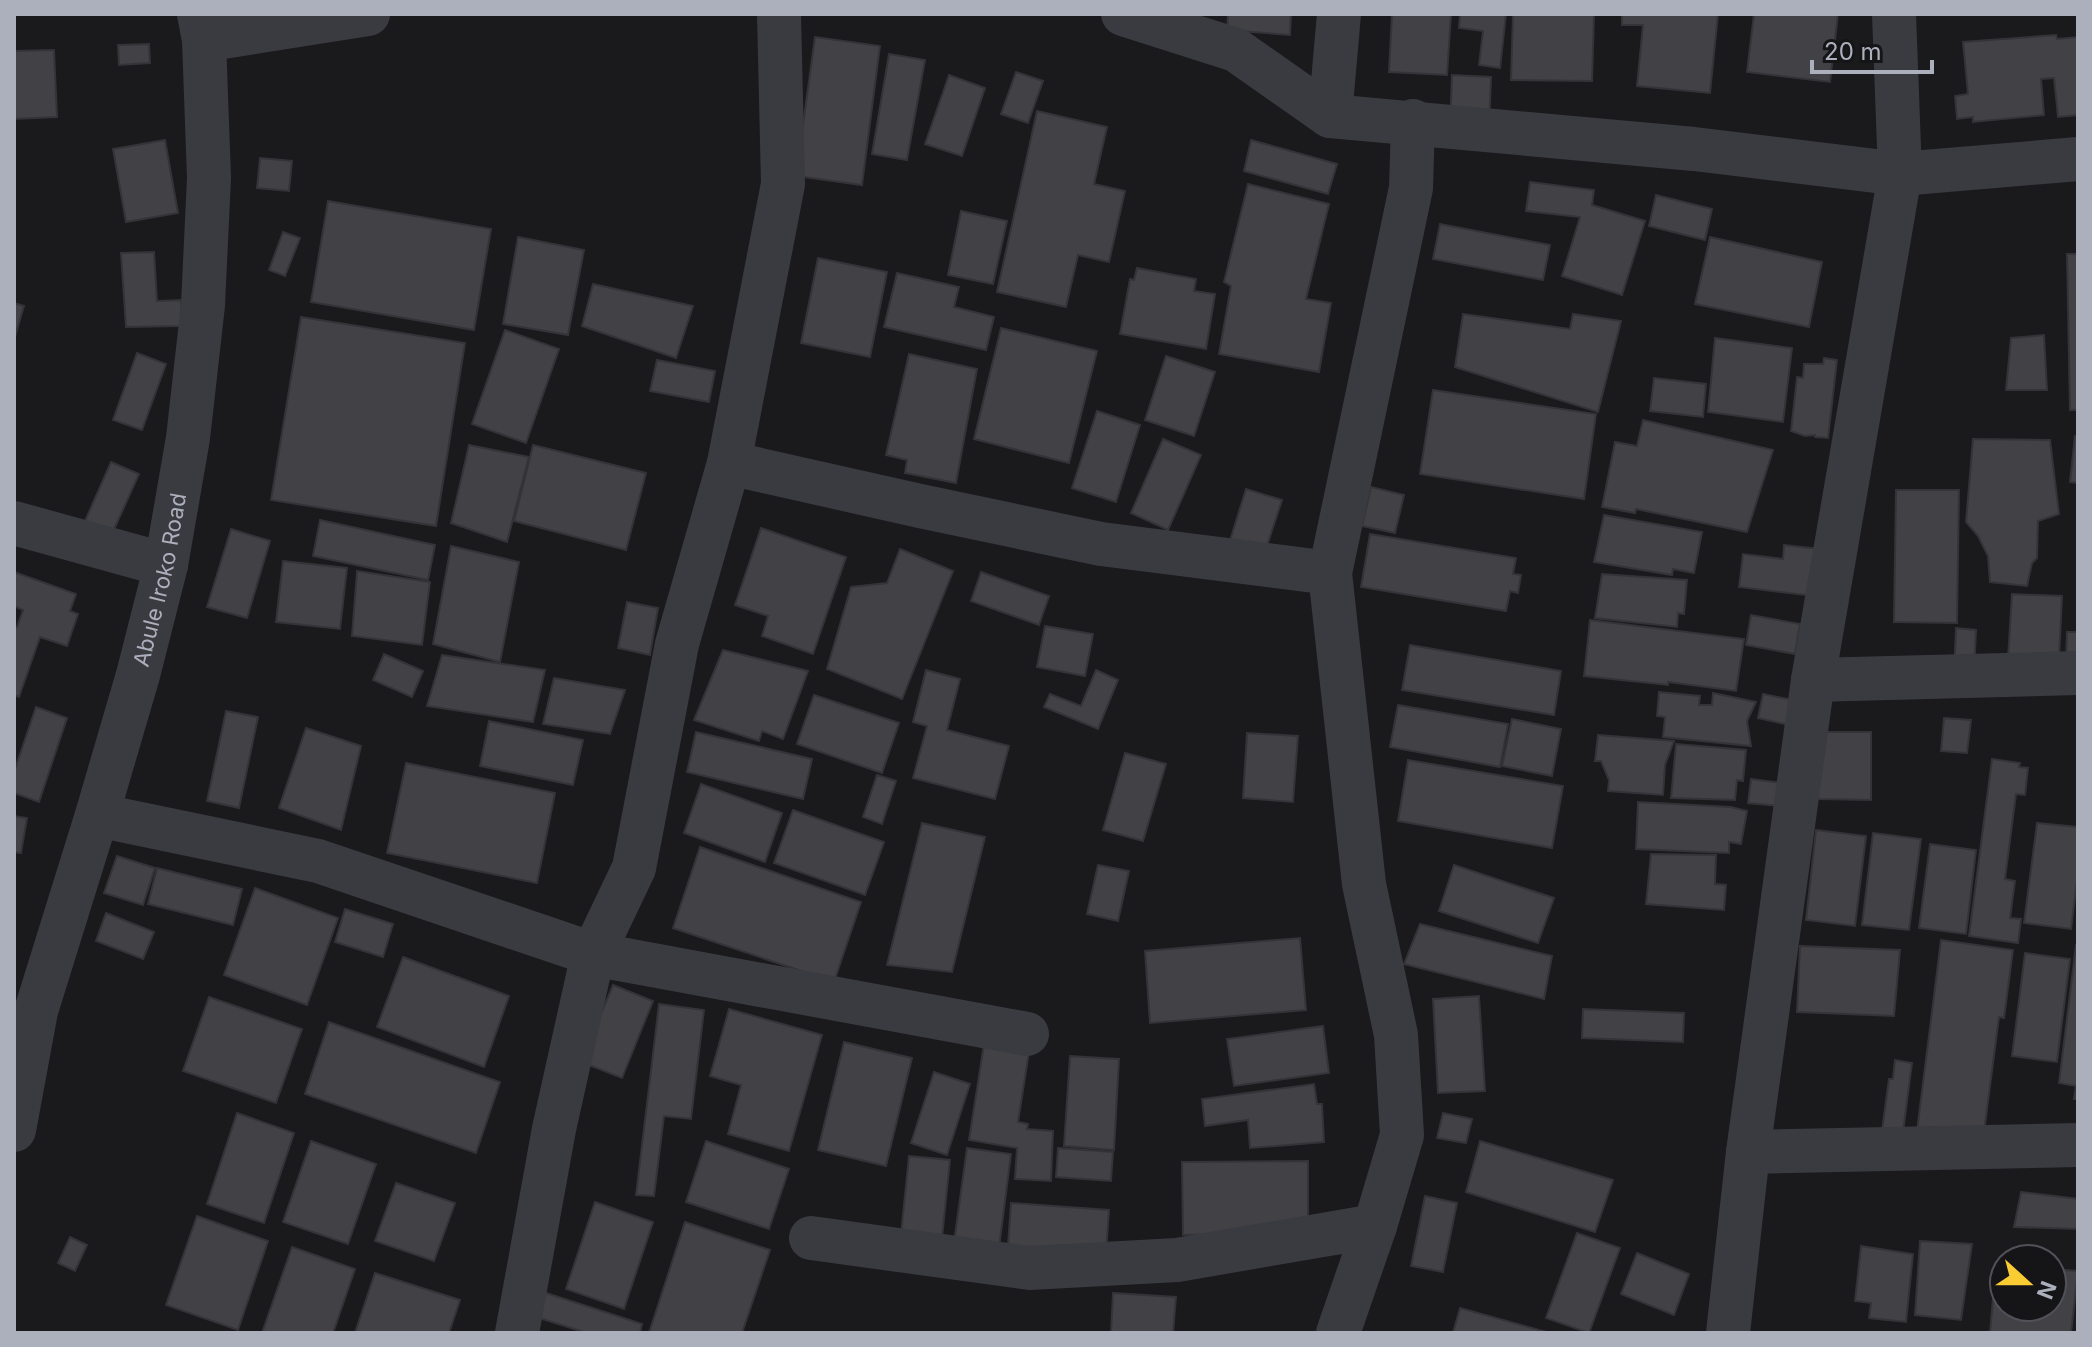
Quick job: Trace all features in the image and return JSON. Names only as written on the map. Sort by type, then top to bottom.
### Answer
[{"type":"street","points":[[201,27],[368,14]]},
{"type":"street","points":[[517,1333],[554,1129],[593,954],[634,868],[677,644],[729,463],[783,184],[779,14]]},
{"type":"street","points":[[1123,14],[1236,50],[1330,116],[1413,121],[1694,149],[1900,174],[2078,159]]},
{"type":"street","points":[[1330,116],[1339,14]]},
{"type":"street","points":[[1728,1333],[1748,1152],[1813,680],[1900,174],[1894,14]]},
{"type":"street","name":"Abule Iroko Road","points":[[14,1130],[36,1011],[138,675],[166,565],[188,438],[203,305],[209,178],[201,27]]},
{"type":"street","points":[[1338,1333],[1402,1135],[1396,1035],[1364,884],[1330,573],[1411,188],[1413,121]]},
{"type":"street","points":[[729,463],[1101,544],[1330,573]]},
{"type":"street","points":[[14,523],[166,565]]},
{"type":"street","points":[[1813,680],[2078,673]]},
{"type":"street","points":[[97,815],[318,861],[593,954],[1027,1034]]},
{"type":"street","points":[[1748,1152],[2078,1145]]},
{"type":"street","points":[[811,1238],[1030,1268],[1177,1260],[1375,1226]]},
{"type":"building","points":[[1228,14],[1291,14],[1290,35],[1227,30]]},
{"type":"building","points":[[1392,14],[1451,14],[1447,75],[1389,72]]},
{"type":"building","points":[[1460,14],[1506,14],[1500,68],[1479,65],[1483,31],[1459,28]]},
{"type":"building","points":[[1513,14],[1594,14],[1592,81],[1511,80]]},
{"type":"building","points":[[1622,14],[1718,14],[1710,93],[1637,86],[1643,25],[1622,25]]},
{"type":"building","points":[[1754,14],[1838,14],[1830,82],[1747,72]]},
{"type":"building","points":[[2056,35],[2057,39],[2078,37],[2078,115],[2058,117],[2054,78],[2041,79],[2044,115],[1973,122],[1973,117],[1957,119],[1955,96],[1968,94],[1963,42]]},
{"type":"building","points":[[815,37],[880,46],[862,185],[796,176]]},
{"type":"building","points":[[149,44],[150,63],[119,65],[118,45]]},
{"type":"building","points":[[54,50],[57,117],[14,119],[14,51]]},
{"type":"building","points":[[889,54],[925,60],[907,160],[872,154]]},
{"type":"building","points":[[1016,72],[1043,81],[1028,123],[1001,114]]},
{"type":"building","points":[[949,75],[985,88],[962,156],[925,144]]},
{"type":"building","points":[[1452,75],[1491,77],[1489,128],[1450,126]]},
{"type":"building","points":[[1037,111],[1107,127],[1094,184],[1125,191],[1109,262],[1078,255],[1066,307],[997,292]]},
{"type":"building","points":[[165,140],[178,213],[126,222],[113,149]]},
{"type":"building","points":[[1251,140],[1337,164],[1328,194],[1244,171]]},
{"type":"building","points":[[260,158],[292,161],[289,191],[257,188]]},
{"type":"building","points":[[1530,182],[1594,190],[1592,205],[1645,221],[1622,295],[1562,276],[1580,217],[1526,211]]},
{"type":"building","points":[[1248,184],[1329,204],[1306,299],[1331,303],[1319,372],[1219,354],[1231,286],[1224,282]]},
{"type":"building","points":[[1656,195],[1712,209],[1705,240],[1649,226]]},
{"type":"building","points":[[328,201],[491,229],[474,330],[311,302]]},
{"type":"building","points":[[961,211],[1007,221],[993,284],[948,275]]},
{"type":"building","points":[[1440,224],[1550,245],[1543,280],[1433,259]]},
{"type":"building","points":[[283,232],[300,238],[285,276],[269,270]]},
{"type":"building","points":[[518,237],[584,250],[568,335],[503,324]]},
{"type":"building","points":[[1710,237],[1822,262],[1809,327],[1695,304]]},
{"type":"building","points":[[154,252],[157,301],[181,300],[182,326],[126,327],[121,253]]},
{"type":"building","points":[[2067,254],[2078,254],[2078,410],[2070,410]]},
{"type":"building","points":[[818,258],[887,272],[870,357],[801,343]]},
{"type":"building","points":[[1137,268],[1196,279],[1194,291],[1215,294],[1206,349],[1120,334],[1130,279],[1134,280]]},
{"type":"building","points":[[897,273],[959,287],[954,307],[994,317],[986,350],[884,327]]},
{"type":"building","points":[[593,284],[693,306],[676,358],[582,326]]},
{"type":"building","points":[[14,303],[24,306],[14,340]]},
{"type":"building","points":[[1463,314],[1570,329],[1573,314],[1621,321],[1598,412],[1455,367]]},
{"type":"building","points":[[301,317],[465,343],[436,526],[271,500]]},
{"type":"building","points":[[1001,328],[1097,351],[1069,463],[974,439]]},
{"type":"building","points":[[505,330],[559,349],[526,443],[472,424]]},
{"type":"building","points":[[2044,335],[2047,390],[2006,390],[2011,338]]},
{"type":"building","points":[[1715,338],[1792,348],[1783,422],[1708,412]]},
{"type":"building","points":[[137,353],[166,364],[142,430],[113,420]]},
{"type":"building","points":[[909,354],[977,369],[956,483],[905,473],[907,460],[886,455]]},
{"type":"building","points":[[1166,356],[1215,372],[1194,436],[1145,420]]},
{"type":"building","points":[[1824,358],[1837,360],[1828,438],[1805,436],[1791,431],[1797,377],[1803,378],[1804,364],[1823,364]]},
{"type":"building","points":[[657,360],[715,371],[709,402],[650,391]]},
{"type":"building","points":[[1654,378],[1706,384],[1703,417],[1650,411]]},
{"type":"building","points":[[1433,390],[1596,414],[1584,499],[1420,474]]},
{"type":"building","points":[[1097,411],[1140,425],[1116,502],[1072,488]]},
{"type":"building","points":[[1643,420],[1773,450],[1747,532],[1636,509],[1635,513],[1602,507],[1615,442],[1637,446]]},
{"type":"building","points":[[2075,436],[2078,436],[2078,483],[2070,482]]},
{"type":"building","points":[[1163,439],[1201,455],[1168,530],[1131,513]]},
{"type":"building","points":[[1973,439],[2050,440],[2059,514],[2038,521],[2037,558],[2032,563],[2027,586],[1990,582],[1988,556],[1978,536],[1966,522]]},
{"type":"building","points":[[469,445],[529,457],[507,542],[451,523]]},
{"type":"building","points":[[533,445],[646,473],[626,550],[514,521]]},
{"type":"building","points":[[111,462],[139,474],[112,534],[85,521]]},
{"type":"building","points":[[1371,487],[1404,495],[1395,533],[1362,526]]},
{"type":"building","points":[[1246,489],[1282,500],[1263,558],[1228,547]]},
{"type":"building","points":[[1896,490],[1959,490],[1957,623],[1894,622]]},
{"type":"building","points":[[1604,515],[1702,532],[1694,573],[1673,569],[1672,575],[1594,562]]},
{"type":"building","points":[[320,520],[435,545],[428,580],[313,556]]},
{"type":"building","points":[[761,528],[846,557],[813,654],[762,636],[768,616],[735,605]]},
{"type":"building","points":[[231,529],[270,541],[247,618],[207,607]]},
{"type":"building","points":[[1370,534],[1516,558],[1513,574],[1521,575],[1518,593],[1510,591],[1506,611],[1361,587]]},
{"type":"building","points":[[1784,545],[1819,549],[1814,596],[1739,587],[1743,554],[1783,559]]},
{"type":"building","points":[[451,546],[519,562],[500,662],[433,644]]},
{"type":"building","points":[[900,549],[953,571],[902,699],[827,669],[851,587],[887,583]]},
{"type":"building","points":[[283,561],[347,568],[340,629],[276,622]]},
{"type":"building","points":[[357,571],[430,582],[422,645],[352,636]]},
{"type":"building","points":[[14,572],[76,594],[70,611],[78,614],[67,646],[40,637],[19,697],[14,695],[14,626],[17,627],[23,610],[14,606]]},
{"type":"building","points":[[981,572],[1049,596],[1039,625],[971,601]]},
{"type":"building","points":[[1602,574],[1687,580],[1684,614],[1678,613],[1677,627],[1595,618]]},
{"type":"building","points":[[2012,594],[2062,596],[2059,659],[2008,658]]},
{"type":"building","points":[[627,602],[658,608],[650,655],[618,648]]},
{"type":"building","points":[[1751,615],[1800,624],[1795,654],[1746,645]]},
{"type":"building","points":[[1590,620],[1744,639],[1736,691],[1584,676]]},
{"type":"building","points":[[1045,626],[1093,634],[1085,676],[1037,667]]},
{"type":"building","points":[[1956,628],[1976,630],[1974,674],[1954,673]]},
{"type":"building","points":[[2067,632],[2078,632],[2078,663],[2066,663]]},
{"type":"building","points":[[1410,645],[1561,671],[1554,715],[1402,690]]},
{"type":"building","points":[[723,650],[808,671],[783,739],[762,731],[759,741],[694,720]]},
{"type":"building","points":[[384,654],[423,671],[412,697],[373,680]]},
{"type":"building","points":[[442,655],[545,670],[533,722],[427,706]]},
{"type":"building","points":[[926,670],[960,679],[947,730],[1009,746],[995,799],[913,778],[927,726],[913,722]]},
{"type":"building","points":[[1096,670],[1118,680],[1098,729],[1044,707],[1050,694],[1081,706]]},
{"type":"building","points":[[554,678],[625,690],[610,734],[543,724]]},
{"type":"building","points":[[1659,692],[1700,696],[1699,705],[1712,705],[1713,693],[1756,702],[1747,721],[1751,746],[1663,737],[1665,717],[1657,716]]},
{"type":"building","points":[[1763,694],[1798,701],[1793,726],[1758,718]]},
{"type":"building","points":[[814,695],[899,723],[882,773],[797,744]]},
{"type":"building","points":[[1398,705],[1508,724],[1500,767],[1390,747]]},
{"type":"building","points":[[36,707],[67,718],[39,802],[14,793],[14,772]]},
{"type":"building","points":[[226,711],[258,717],[239,808],[207,801]]},
{"type":"building","points":[[1944,718],[1971,720],[1967,753],[1941,751]]},
{"type":"building","points":[[1512,719],[1561,729],[1552,776],[1502,766]]},
{"type":"building","points":[[489,721],[583,740],[573,785],[480,766]]},
{"type":"building","points":[[306,728],[361,746],[341,830],[279,808]]},
{"type":"building","points":[[696,732],[812,759],[803,799],[687,772]]},
{"type":"building","points":[[1816,732],[1871,732],[1871,800],[1816,799]]},
{"type":"building","points":[[1247,733],[1298,736],[1293,802],[1243,798]]},
{"type":"building","points":[[1598,735],[1674,741],[1665,765],[1663,795],[1608,791],[1609,780],[1601,761],[1595,761]]},
{"type":"building","points":[[1676,744],[1746,750],[1743,781],[1737,780],[1735,800],[1671,798]]},
{"type":"building","points":[[1125,753],[1166,764],[1143,841],[1103,830]]},
{"type":"building","points":[[1992,759],[2020,763],[2019,767],[2028,768],[2025,795],[2016,794],[2005,879],[2015,881],[2010,918],[2021,919],[2018,943],[1969,936]]},
{"type":"building","points":[[1408,760],[1563,786],[1552,848],[1398,821]]},
{"type":"building","points":[[406,763],[555,793],[537,883],[387,853]]},
{"type":"building","points":[[877,775],[896,781],[882,824],[863,817]]},
{"type":"building","points":[[1751,779],[1782,783],[1779,806],[1748,803]]},
{"type":"building","points":[[701,784],[782,813],[765,862],[684,833]]},
{"type":"building","points":[[1638,802],[1731,807],[1747,811],[1741,844],[1729,842],[1729,853],[1636,849]]},
{"type":"building","points":[[793,810],[884,842],[865,895],[774,863]]},
{"type":"building","points":[[14,816],[27,818],[21,853],[14,852]]},
{"type":"building","points":[[922,823],[985,837],[952,972],[887,965]]},
{"type":"building","points":[[2037,823],[2078,827],[2078,873],[2071,929],[2024,923]]},
{"type":"building","points":[[1816,830],[1866,836],[1855,926],[1806,920]]},
{"type":"building","points":[[1873,833],[1921,839],[1909,930],[1862,925]]},
{"type":"building","points":[[1930,844],[1976,850],[1966,934],[1919,928]]},
{"type":"building","points":[[700,847],[861,902],[834,982],[673,928]]},
{"type":"building","points":[[1651,854],[1716,855],[1715,884],[1726,885],[1724,910],[1646,904]]},
{"type":"building","points":[[117,856],[155,868],[143,905],[104,893]]},
{"type":"building","points":[[1098,865],[1129,871],[1118,921],[1087,914]]},
{"type":"building","points":[[1454,865],[1554,898],[1538,943],[1439,911]]},
{"type":"building","points":[[157,868],[242,889],[233,925],[148,904]]},
{"type":"building","points":[[255,888],[338,918],[307,1005],[224,975]]},
{"type":"building","points":[[345,909],[393,924],[383,957],[335,942]]},
{"type":"building","points":[[106,913],[154,932],[143,959],[96,941]]},
{"type":"building","points":[[1420,924],[1552,956],[1544,999],[1404,964]]},
{"type":"building","points":[[1300,938],[1306,1010],[1150,1023],[1145,951]]},
{"type":"building","points":[[1941,940],[2013,950],[2004,1018],[1999,1017],[1983,1140],[1917,1131]]},
{"type":"building","points":[[2076,945],[2078,1099],[2074,1099],[2076,1086],[2059,1083]]},
{"type":"building","points":[[1800,946],[1900,950],[1894,1016],[1797,1012]]},
{"type":"building","points":[[2025,953],[2070,959],[2057,1062],[2012,1056]]},
{"type":"building","points":[[403,957],[509,996],[484,1067],[377,1027]]},
{"type":"building","points":[[613,985],[653,1001],[622,1078],[581,1062]]},
{"type":"building","points":[[1479,996],[1485,1091],[1438,1093],[1433,999]]},
{"type":"building","points":[[209,997],[302,1029],[276,1103],[183,1071]]},
{"type":"building","points":[[659,1004],[704,1010],[691,1119],[664,1116],[654,1196],[636,1195]]},
{"type":"building","points":[[729,1009],[822,1035],[789,1151],[728,1134],[741,1085],[710,1076]]},
{"type":"building","points":[[1583,1009],[1684,1013],[1683,1042],[1582,1038]]},
{"type":"building","points":[[329,1022],[500,1082],[476,1153],[305,1094]]},
{"type":"building","points":[[1323,1026],[1329,1073],[1234,1086],[1227,1039]]},
{"type":"building","points":[[844,1042],[912,1058],[886,1166],[818,1150]]},
{"type":"building","points":[[984,1044],[1029,1052],[1018,1122],[1028,1124],[1027,1129],[1053,1131],[1051,1181],[1015,1179],[1017,1148],[969,1140]]},
{"type":"building","points":[[1070,1056],[1119,1059],[1114,1150],[1064,1146]]},
{"type":"building","points":[[1895,1060],[1912,1063],[1903,1132],[1878,1160],[1889,1079],[1893,1079]]},
{"type":"building","points":[[934,1072],[970,1084],[947,1155],[911,1143]]},
{"type":"building","points":[[1314,1084],[1317,1104],[1322,1104],[1324,1142],[1250,1148],[1248,1120],[1205,1126],[1202,1099]]},
{"type":"building","points":[[237,1113],[294,1133],[264,1223],[207,1204]]},
{"type":"building","points":[[1443,1113],[1472,1119],[1466,1143],[1437,1138]]},
{"type":"building","points":[[311,1141],[376,1164],[348,1244],[283,1222]]},
{"type":"building","points":[[706,1141],[789,1169],[769,1229],[686,1202]]},
{"type":"building","points":[[1480,1141],[1613,1180],[1595,1232],[1466,1192]]},
{"type":"building","points":[[967,1148],[1011,1154],[998,1256],[953,1250]]},
{"type":"building","points":[[1058,1148],[1113,1152],[1111,1181],[1056,1177]]},
{"type":"building","points":[[909,1156],[950,1160],[942,1238],[901,1234]]},
{"type":"building","points":[[1308,1161],[1308,1233],[1183,1235],[1182,1162]]},
{"type":"building","points":[[396,1183],[455,1203],[434,1261],[375,1241]]},
{"type":"building","points":[[2021,1192],[2078,1199],[2078,1229],[2014,1227]]},
{"type":"building","points":[[1425,1196],[1457,1203],[1443,1272],[1411,1266]]},
{"type":"building","points":[[595,1202],[653,1222],[624,1309],[566,1289]]},
{"type":"building","points":[[1011,1203],[1109,1210],[1105,1268],[1007,1260]]},
{"type":"building","points":[[197,1216],[268,1241],[238,1330],[166,1305]]},
{"type":"building","points":[[685,1222],[770,1250],[742,1333],[649,1333]]},
{"type":"building","points":[[1577,1233],[1620,1248],[1589,1333],[1546,1318]]},
{"type":"building","points":[[70,1237],[87,1245],[75,1271],[58,1263]]},
{"type":"building","points":[[1920,1241],[1972,1244],[1961,1320],[1915,1315]]},
{"type":"building","points":[[1861,1246],[1913,1254],[1906,1322],[1869,1318],[1871,1303],[1855,1301]]},
{"type":"building","points":[[292,1247],[355,1269],[333,1333],[262,1333]]},
{"type":"building","points":[[1637,1253],[1689,1274],[1674,1315],[1621,1294]]},
{"type":"building","points":[[2068,1270],[2078,1271],[2071,1333],[1990,1333],[1991,1323],[2068,1323]]},
{"type":"building","points":[[375,1273],[460,1300],[449,1333],[355,1333]]},
{"type":"building","points":[[543,1292],[642,1324],[640,1333],[587,1333],[536,1317]]},
{"type":"building","points":[[1113,1293],[1176,1297],[1173,1333],[1111,1333]]},
{"type":"building","points":[[1460,1308],[1550,1333],[1453,1333]]}]
